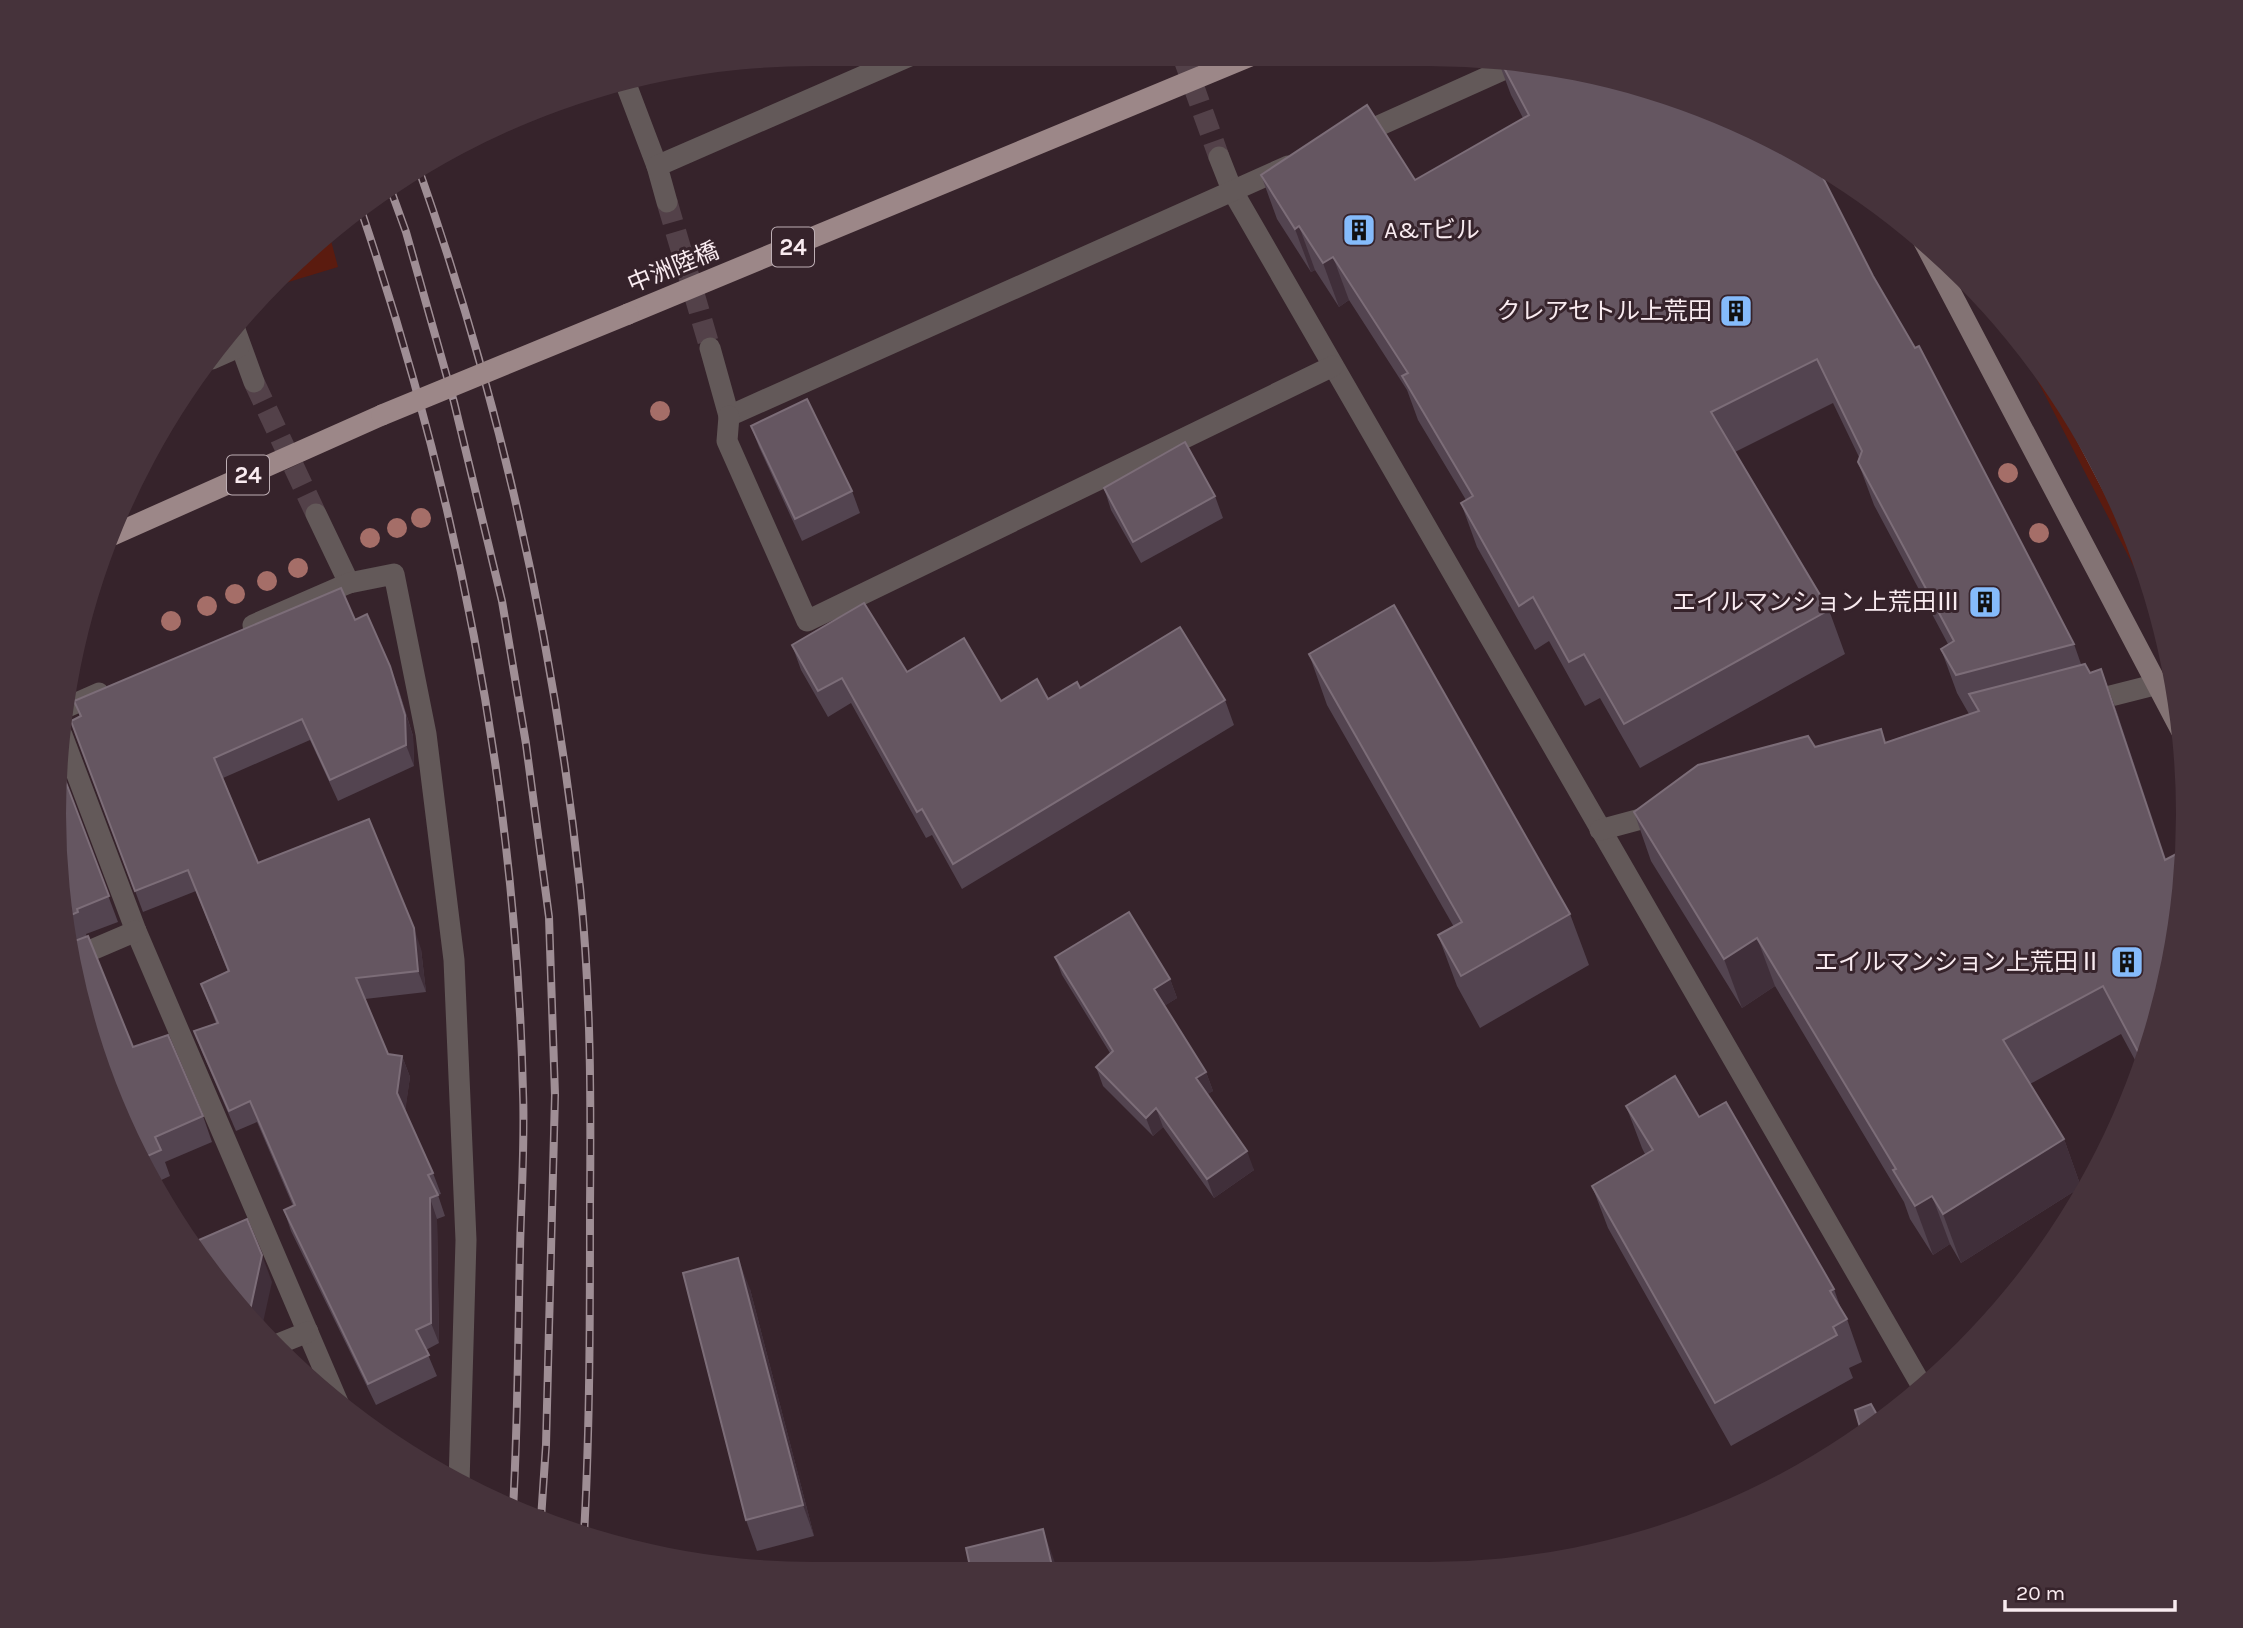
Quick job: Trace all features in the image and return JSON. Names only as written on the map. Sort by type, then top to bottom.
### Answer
[{"type":"main road","name":"中洲陸橋","points":[[122,531],[382,415],[1226,66]]},
{"type":"street","points":[[657,166],[886,66]]},
{"type":"street","points":[[1339,143],[1502,70]]},
{"type":"street","points":[[628,90],[657,166],[667,202]]},
{"type":"street","points":[[1219,157],[1232,190],[1918,1379]]},
{"type":"street","points":[[729,416],[1302,159]]},
{"type":"street","points":[[1936,265],[2168,704]]},
{"type":"street","points":[[237,339],[254,382]]},
{"type":"street","points":[[709,348],[729,416],[727,440],[807,621],[1334,366]]},
{"type":"street","points":[[316,514],[349,583]]},
{"type":"street","points":[[236,633],[349,583],[394,574],[426,734],[453,946],[466,1240],[459,1471]]},
{"type":"street","points":[[75,704],[124,683]]},
{"type":"street","points":[[2063,709],[2158,684]]},
{"type":"street","points":[[69,754],[136,931],[329,1383]]},
{"type":"street","points":[[1600,830],[1680,809]]},
{"type":"street","points":[[80,955],[136,931]]},
{"type":"street","points":[[284,1342],[307,1332]]},
{"type":"shaded area","points":[[332,243],[338,267],[288,282]]},
{"type":"shaded area","points":[[2037,380],[2076,440],[2099,483],[2136,570]]},
{"type":"building","points":[[1506,71],[1575,81],[1669,106],[1760,144],[1824,180],[1873,276],[1915,348],[1919,346],[2074,644],[1956,675],[1941,649],[1954,641],[1858,462],[1862,451],[1817,359],[1711,412],[1829,610],[1624,724],[1584,654],[1569,662],[1533,597],[1519,606],[1461,503],[1473,496],[1402,376],[1408,373],[1333,257],[1323,263],[1299,226],[1295,229],[1261,175],[1367,105],[1415,180],[1529,115]]},
{"type":"building","points":[[807,399],[852,491],[795,519],[751,426]]},
{"type":"building","points":[[1185,442],[1215,496],[1133,542],[1104,488]]},
{"type":"building","points":[[341,588],[355,620],[367,614],[390,666],[405,715],[406,745],[330,780],[302,719],[214,758],[258,863],[369,819],[414,928],[418,971],[356,978],[388,1054],[402,1056],[397,1093],[433,1173],[428,1175],[438,1195],[430,1198],[431,1323],[416,1330],[429,1355],[368,1384],[284,1210],[295,1205],[250,1101],[229,1111],[194,1031],[218,1023],[201,984],[229,971],[188,870],[135,891],[72,724],[73,720],[81,716],[76,700]]},
{"type":"building","points":[[864,603],[907,672],[964,638],[1001,701],[1037,679],[1048,699],[1077,682],[1080,688],[1180,627],[1225,700],[953,864],[922,809],[917,812],[842,678],[818,691],[792,645]]},
{"type":"building","points":[[1394,605],[1570,914],[1461,976],[1438,935],[1462,922],[1309,654]]},
{"type":"building","points":[[2085,664],[2090,673],[2101,669],[2165,860],[2175,855],[2175,863],[2162,960],[2138,1051],[2103,986],[2003,1040],[2064,1139],[1943,1214],[1932,1196],[1915,1206],[1893,1170],[1896,1169],[1757,938],[1724,959],[1634,812],[1698,765],[1808,736],[1815,747],[1881,729],[1885,743],[1979,711],[1969,694]]},
{"type":"building","points":[[67,786],[109,896],[77,909],[78,912],[73,914],[68,863]]},
{"type":"building","points":[[1129,912],[1170,979],[1154,989],[1206,1072],[1196,1078],[1247,1151],[1207,1179],[1156,1108],[1146,1118],[1096,1067],[1113,1051],[1055,957]]},
{"type":"building","points":[[88,936],[133,1047],[168,1035],[203,1116],[155,1137],[161,1150],[149,1155],[123,1100],[106,1054],[92,1007],[78,940]]},
{"type":"building","points":[[1675,1076],[1699,1117],[1726,1102],[1834,1289],[1830,1291],[1847,1319],[1833,1327],[1837,1335],[1715,1403],[1592,1186],[1653,1150],[1626,1106]]},
{"type":"building","points":[[247,1219],[262,1255],[251,1306],[221,1269],[200,1240]]},
{"type":"building","points":[[738,1258],[803,1505],[746,1520],[683,1273]]},
{"type":"building","points":[[1871,1404],[1876,1413],[1859,1425],[1855,1410]]},
{"type":"building","points":[[1043,1529],[1051,1562],[969,1562],[966,1548]]},
{"type":"tunnel","points":[[1186,66],[1219,157]]},
{"type":"tunnel","points":[[667,202],[710,348]]},
{"type":"tunnel","points":[[254,382],[316,514]]},
{"type":"railway","points":[[422,178],[474,343],[520,522],[539,613],[569,795],[584,927],[590,1047],[589,1372],[584,1525]]},
{"type":"railway","points":[[393,196],[406,232],[454,402],[502,601],[526,744],[549,917],[555,1095],[546,1445],[542,1510]]},
{"type":"railway","points":[[363,218],[426,425],[453,535],[494,756],[508,868],[518,980],[523,1112],[513,1498]]},
{"type":"place","name":"A&Tビル","points":[[1359,230]]},
{"type":"place","name":"クレアセトル上荒田","points":[[1736,311]]},
{"type":"place","name":"エイルマンション上荒田Ⅲ","points":[[1985,602]]},
{"type":"place","name":"エイルマンション上荒田Ⅱ","points":[[2127,962]]}]
